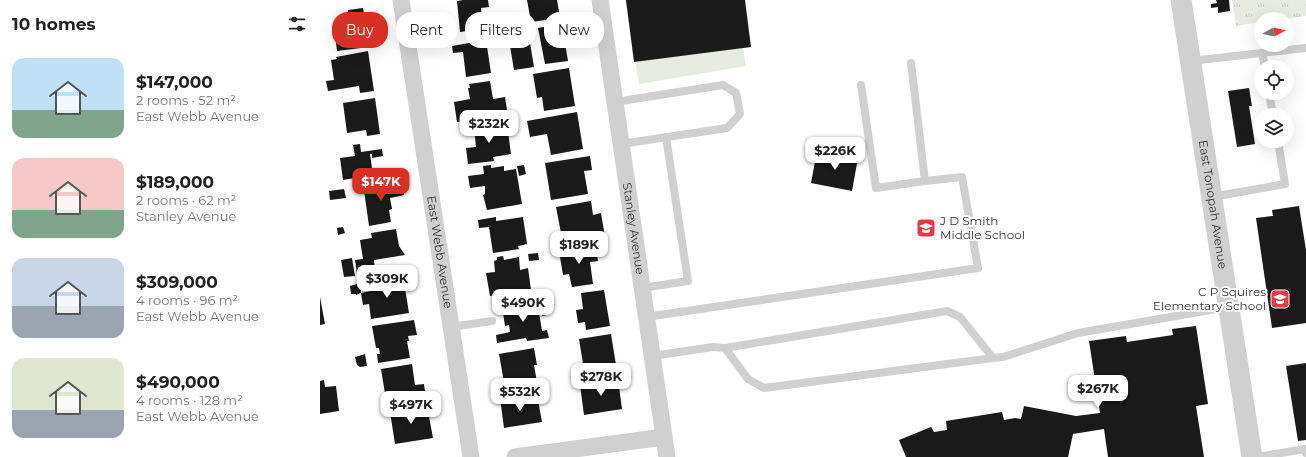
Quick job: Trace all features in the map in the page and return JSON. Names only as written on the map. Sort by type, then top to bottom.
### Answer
[{"type":"street","name":"East Webb Avenue","points":[[401,0],[471,457]]},
{"type":"street","name":"Stanley Avenue","points":[[600,0],[667,457]]},
{"type":"street","name":"East Tonopah Avenue","points":[[1181,0],[1252,457]]},
{"type":"street","points":[[515,457],[664,437]]},
{"type":"lane","points":[[1190,61],[1306,48]]},
{"type":"lane","points":[[1262,53],[1264,60]]},
{"type":"lane","points":[[911,63],[925,181]]},
{"type":"lane","points":[[615,102],[723,85],[736,93],[740,114],[727,128],[621,144]]},
{"type":"lane","points":[[646,317],[978,268],[962,177],[876,188],[861,85]]},
{"type":"lane","points":[[642,288],[688,281],[666,137]]},
{"type":"lane","points":[[1212,197],[1286,184],[1279,148]]},
{"type":"lane","points":[[725,348],[748,378],[764,388],[993,358],[1078,333],[1228,307]]},
{"type":"lane","points":[[652,356],[713,347],[725,348],[947,311],[960,317],[993,358]]},
{"type":"lane","points":[[451,327],[492,321]]},
{"type":"lane","points":[[1258,457],[1306,449],[1306,453]]},
{"type":"green space","points":[[625,0],[735,0],[746,66],[639,84]]},
{"type":"green space","points":[[1232,0],[1306,0],[1306,16],[1294,18],[1294,12],[1254,12],[1254,23],[1236,26]]},
{"type":"building","points":[[488,0],[489,7],[481,8],[481,12],[465,12],[465,31],[460,32],[457,1]]},
{"type":"building","points":[[527,0],[557,0],[559,12],[544,12],[544,20],[536,21],[536,12],[529,12]]},
{"type":"building","points":[[626,0],[745,0],[751,47],[634,62]]},
{"type":"building","points":[[1216,0],[1229,0],[1230,11],[1218,13],[1218,7],[1211,8],[1211,4],[1217,3]]},
{"type":"building","points":[[363,8],[364,12],[348,12],[348,10]]},
{"type":"building","points":[[544,27],[544,48],[566,48],[568,61],[545,64],[538,28]]},
{"type":"building","points":[[465,44],[465,48],[487,48],[491,73],[466,77],[463,52],[453,53],[452,48],[457,48],[457,45]]},
{"type":"building","points":[[337,48],[361,48],[337,51]]},
{"type":"building","points":[[510,48],[531,48],[534,67],[514,70]]},
{"type":"building","points":[[368,51],[374,91],[360,93],[359,86],[328,91],[326,81],[334,80],[331,60],[337,59],[336,57]]},
{"type":"building","points":[[569,68],[575,106],[544,111],[542,97],[537,98],[533,74]]},
{"type":"building","points":[[490,81],[493,99],[505,97],[507,110],[480,114],[481,118],[457,122],[454,102],[470,99],[468,88],[470,88],[469,84]]},
{"type":"building","points":[[1249,88],[1252,106],[1249,106],[1254,144],[1237,147],[1228,91]]},
{"type":"building","points":[[375,98],[380,134],[367,136],[366,130],[347,133],[343,103]]},
{"type":"building","points":[[504,112],[505,120],[496,121],[495,114]]},
{"type":"building","points":[[577,112],[583,149],[551,155],[547,134],[530,137],[527,121]]},
{"type":"building","points":[[507,124],[511,154],[493,157],[494,161],[468,164],[466,148],[476,147],[474,128]]},
{"type":"building","points":[[360,144],[361,152],[382,149],[383,156],[372,158],[372,154],[370,154],[373,175],[343,180],[340,158],[355,156],[353,145]]},
{"type":"building","points":[[817,151],[858,158],[852,191],[811,183]]},
{"type":"building","points":[[590,156],[592,170],[584,171],[588,194],[551,200],[545,163]]},
{"type":"building","points":[[491,165],[491,168],[504,166],[504,171],[516,169],[522,204],[487,210],[483,195],[485,194],[485,186],[470,188],[468,176],[484,174],[483,166]]},
{"type":"building","points":[[524,165],[526,174],[519,176],[517,166]]},
{"type":"building","points":[[402,182],[404,195],[390,198],[392,209],[389,210],[391,222],[369,226],[364,190],[375,188],[374,186],[383,185],[383,187],[388,187],[387,185]]},
{"type":"building","points":[[344,189],[346,198],[330,200],[329,191]]},
{"type":"building","points":[[591,201],[593,215],[601,213],[605,237],[572,242],[571,232],[561,233],[556,207]]},
{"type":"building","points":[[1299,206],[1306,250],[1306,323],[1272,328],[1256,218],[1273,216],[1272,210]]},
{"type":"building","points":[[496,217],[496,221],[523,217],[527,244],[518,246],[519,249],[493,253],[489,227],[479,228],[478,220]]},
{"type":"building","points":[[343,227],[345,233],[338,235],[337,228]]},
{"type":"building","points":[[396,229],[399,246],[405,255],[374,260],[375,271],[357,274],[355,260],[363,259],[360,240],[372,238],[371,233]]},
{"type":"building","points":[[596,246],[598,261],[590,262],[593,284],[572,287],[569,274],[563,275],[559,251]]},
{"type":"building","points":[[538,253],[539,260],[529,261],[528,254]]},
{"type":"building","points":[[503,256],[504,260],[519,257],[520,270],[528,268],[531,290],[490,296],[486,273],[495,272],[494,261],[497,260],[497,257]]},
{"type":"building","points":[[352,258],[355,276],[344,277],[341,260]]},
{"type":"building","points":[[400,276],[402,288],[405,288],[409,313],[371,319],[369,304],[363,305],[361,293],[380,289],[379,280]]},
{"type":"building","points":[[360,283],[361,293],[356,295],[351,294],[350,286]]},
{"type":"building","points":[[543,289],[545,296],[539,297],[538,290]]},
{"type":"building","points":[[604,290],[610,326],[586,330],[585,322],[578,323],[576,310],[583,309],[581,293]]},
{"type":"building","points":[[320,297],[325,324],[320,325]]},
{"type":"building","points":[[537,300],[542,331],[547,330],[549,338],[527,341],[526,338],[497,343],[496,335],[510,332],[509,325],[505,326],[502,306]]},
{"type":"building","points":[[546,301],[547,315],[542,316],[539,302]]},
{"type":"building","points":[[414,320],[417,335],[408,336],[409,341],[407,341],[410,358],[378,363],[377,354],[380,354],[379,348],[376,348],[372,326]]},
{"type":"building","points":[[1196,326],[1208,404],[1196,406],[1204,457],[1108,457],[1104,429],[1073,434],[1068,457],[906,457],[899,440],[931,427],[934,432],[947,430],[946,421],[1002,412],[1004,420],[1015,418],[1021,419],[1024,406],[1076,416],[1100,413],[1089,341],[1126,336],[1127,342],[1173,335],[1172,329]]},
{"type":"building","points":[[611,334],[617,371],[585,376],[579,339]]},
{"type":"building","points":[[534,348],[537,365],[534,365],[537,382],[505,388],[499,354]]},
{"type":"building","points":[[365,354],[367,366],[360,367],[357,365],[355,357]]},
{"type":"building","points":[[1306,363],[1306,440],[1298,441],[1286,366]]},
{"type":"building","points":[[412,364],[415,385],[424,384],[426,400],[387,406],[381,369]]},
{"type":"building","points":[[618,379],[622,409],[584,415],[580,385]]},
{"type":"building","points":[[324,380],[325,387],[336,386],[339,411],[320,414],[320,381]]},
{"type":"building","points":[[516,395],[517,403],[538,400],[542,422],[504,428],[500,398]]},
{"type":"building","points":[[427,406],[433,438],[395,444],[390,412]]},
{"type":"place","name":"J D Smith Middle School","points":[[926,228]]},
{"type":"place","name":"C P Squires Elementary School","points":[[1280,299]]}]
